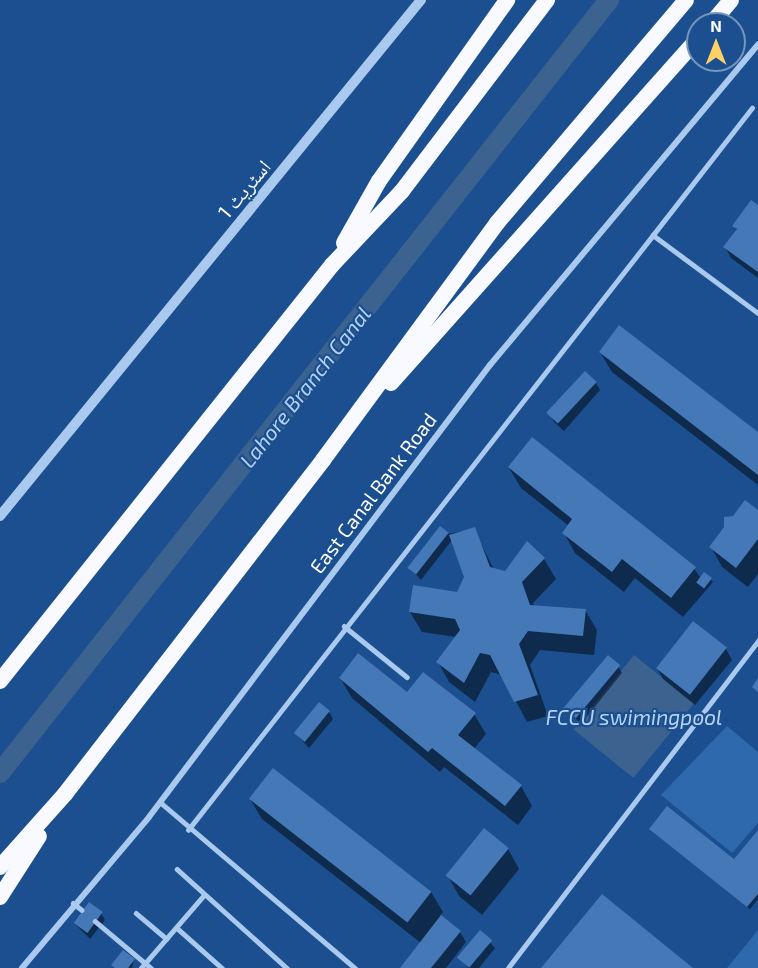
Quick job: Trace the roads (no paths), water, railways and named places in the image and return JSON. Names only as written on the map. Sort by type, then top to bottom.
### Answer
[{"type":"highway","points":[[332,265],[379,181],[507,0]]},
{"type":"highway","points":[[0,681],[332,265],[402,191],[547,0]]},
{"type":"highway","points":[[0,867],[65,794],[323,460],[497,223],[687,0]]},
{"type":"highway","points":[[722,12],[732,0]]},
{"type":"highway","points":[[323,460],[686,52]]},
{"type":"highway","points":[[0,897],[65,794]]},
{"type":"street","name":"اسٹریٹ 1","points":[[0,516],[92,400],[421,0]]},
{"type":"street","name":"East Canal Bank Road","points":[[22,968],[73,903],[160,802],[490,365],[758,44]]},
{"type":"lane","points":[[188,830],[344,626],[752,108]]},
{"type":"lane","points":[[653,235],[758,313]]},
{"type":"lane","points":[[344,626],[407,677]]},
{"type":"lane","points":[[508,968],[758,641]]},
{"type":"lane","points":[[160,802],[188,830],[355,968]]},
{"type":"lane","points":[[177,869],[287,968]]},
{"type":"lane","points":[[143,966],[204,895]]},
{"type":"lane","points":[[73,903],[82,910]]},
{"type":"lane","points":[[136,913],[167,939]]},
{"type":"lane","points":[[95,921],[143,966],[151,968]]},
{"type":"lane","points":[[177,928],[222,968]]},
{"type":"water","name":"FCCU swimingpool","points":[[634,655],[694,703],[633,778],[574,730]]},
{"type":"waterway","name":"Lahore Branch Canal","points":[[0,773],[609,0]]}]
